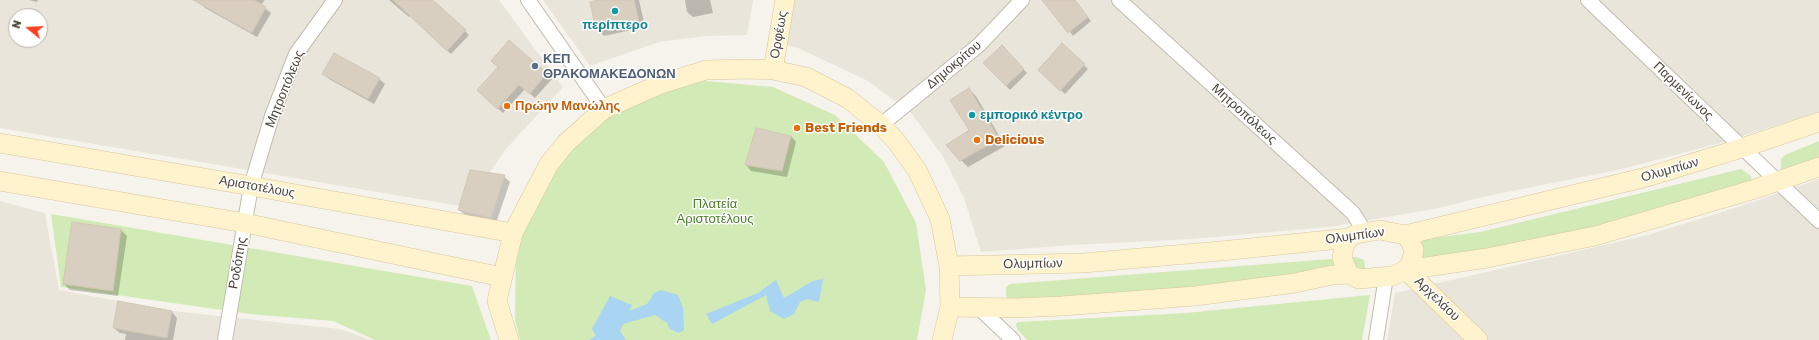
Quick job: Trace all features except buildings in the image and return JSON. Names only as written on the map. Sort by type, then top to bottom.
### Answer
[{"type":"street","name":"Μητροπόλεως","points":[[251,186],[272,116],[296,54],[335,0]]},
{"type":"street","points":[[528,0],[604,109]]},
{"type":"street","name":"Ορφέως","points":[[773,70],[785,0]]},
{"type":"street","name":"Δημοκρίτου","points":[[881,125],[979,45],[1022,0]]},
{"type":"street","name":"Μητροπόλεως","points":[[1119,0],[1353,213],[1357,235]]},
{"type":"street","name":"Παρμενίωνος","points":[[1588,0],[1819,221]]},
{"type":"street","points":[[509,340],[497,301],[502,276],[513,233],[550,164],[566,143],[604,109],[658,85],[706,70],[773,70],[806,77],[847,98],[881,125],[896,141],[917,170],[940,219],[948,266],[950,307],[942,340]]},
{"type":"street","name":"Ολυμπίων","points":[[948,266],[1082,263],[1221,251],[1357,235],[1380,230],[1405,235],[1647,177],[1742,148],[1819,122]]},
{"type":"street","name":"Αριστοτέλους","points":[[0,143],[513,233]]},
{"type":"street","points":[[950,307],[979,308],[1062,306],[1195,296],[1295,283],[1332,275],[1349,274],[1359,279],[1386,277],[1400,274],[1406,270],[1487,258],[1595,236],[1778,182],[1819,167]]},
{"type":"street","points":[[0,181],[245,223],[502,276]]},
{"type":"street","name":"Ροδόπης","points":[[225,340],[251,186]]},
{"type":"street","points":[[1349,274],[1342,258],[1344,247],[1357,235]]},
{"type":"street","name":"Αρχελάου","points":[[1405,235],[1410,241],[1414,250],[1411,263],[1406,270],[1478,340]]},
{"type":"street","points":[[1376,340],[1386,277]]},
{"type":"street","points":[[979,308],[1013,340]]},
{"type":"shaded area","points":[[0,0],[499,0],[563,87],[506,149],[485,179],[472,208],[0,128]]},
{"type":"shaded area","points":[[543,0],[753,0],[747,35],[707,36],[659,42],[590,66]]},
{"type":"shaded area","points":[[792,0],[1819,0],[1819,112],[1720,143],[1622,169],[1492,195],[1434,209],[1329,227],[1192,239],[1072,245],[981,252],[964,198],[944,158],[912,114],[868,81],[798,48],[784,44]]},
{"type":"shaded area","points":[[1819,179],[1819,340],[1387,340],[1395,293],[1648,235],[1741,206]]},
{"type":"shaded area","points":[[0,201],[45,213],[59,290],[172,311],[340,329],[371,340],[0,340]]},
{"type":"green space","name":"Πλατεία Αριστοτέλους","points":[[705,81],[773,87],[835,115],[884,162],[916,223],[926,290],[917,340],[520,340],[515,320],[516,252],[539,187],[581,134],[638,97]]},
{"type":"green space","points":[[1819,141],[1819,167],[1781,172],[1781,159],[1785,155]]},
{"type":"green space","points":[[1741,169],[1750,175],[1755,189],[1635,229],[1406,270],[1410,241],[1480,232]]},
{"type":"green space","points":[[51,214],[472,286],[491,340],[375,340],[333,321],[250,314],[61,287]]},
{"type":"green space","points":[[1356,257],[1364,260],[1366,274],[1007,308],[1006,287],[1010,284]]},
{"type":"green space","points":[[1370,295],[1362,340],[1027,340],[1017,329],[1016,324],[1018,322],[1186,313]]},
{"type":"water","points":[[823,279],[819,302],[807,299],[800,302],[794,314],[784,319],[770,311],[766,295],[712,324],[706,314],[758,293],[776,280],[784,298],[813,281]]},
{"type":"water","points":[[661,290],[678,295],[683,308],[684,330],[678,333],[670,329],[667,323],[655,315],[623,324],[620,331],[626,340],[589,340],[596,336],[592,329],[610,296],[632,305],[629,311],[647,304],[654,293]]},
{"type":"place","name":"περίπτερο","points":[[615,11]]},
{"type":"place","name":"ΚΕΠ ΘΡΑΚΟΜΑΚΕΔΟΝΩΝ","points":[[535,66]]},
{"type":"place","name":"Πρώην Μανώλης","points":[[507,106]]},
{"type":"place","name":"εμπορικό κέντρο","points":[[972,115]]},
{"type":"place","name":"Best Friends","points":[[797,128]]},
{"type":"place","name":"Delicious","points":[[977,140]]}]
